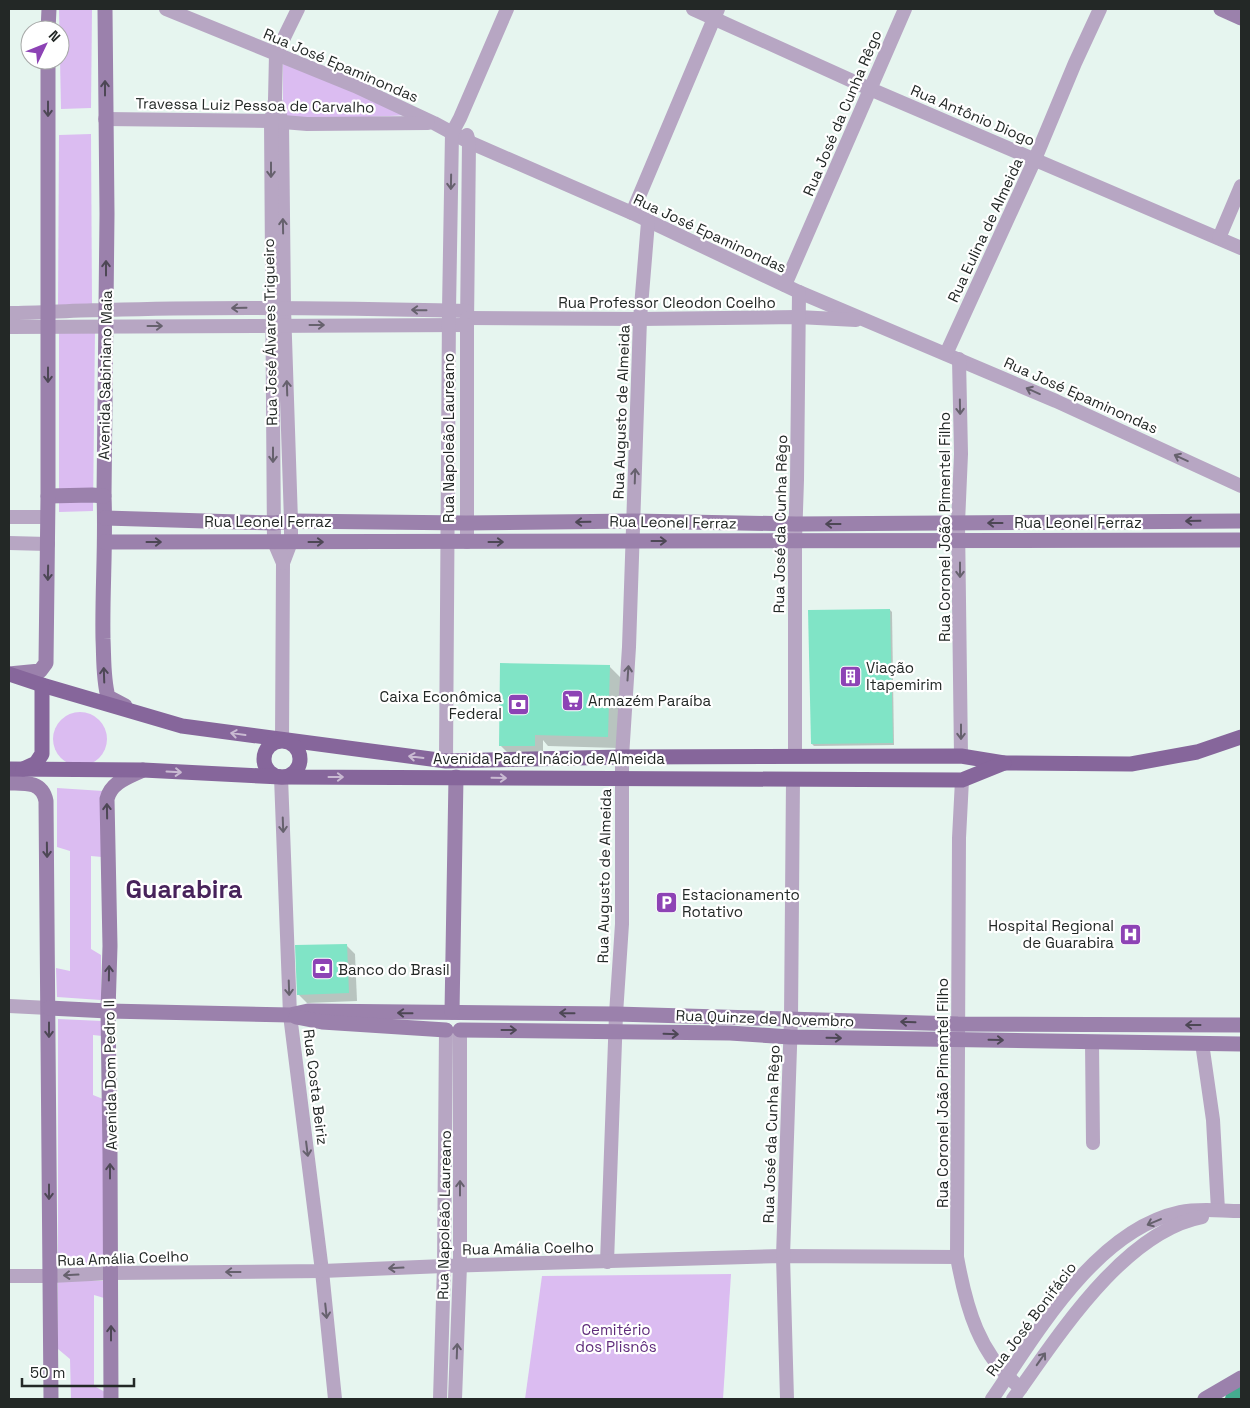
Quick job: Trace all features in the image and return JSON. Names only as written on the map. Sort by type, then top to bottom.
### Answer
[{"type":"main road","name":"Avenida Padre Inácio de Almeida","points":[[9,674],[42,686],[182,726],[446,761],[622,757],[961,756],[1004,763],[1131,764],[1197,752],[1241,737]]},
{"type":"main road","points":[[15,769],[36,763],[42,754],[42,686]]},
{"type":"main road","points":[[282,740],[296,747],[300,762],[291,774],[281,777],[269,772],[264,761],[266,749],[276,741],[282,740]]},
{"type":"main road","points":[[793,779],[800,778],[805,769],[802,760],[796,756]]},
{"type":"main road","points":[[961,756],[951,760],[948,768],[951,775],[958,780],[962,780]]},
{"type":"main road","name":"Avenida Padre Inácio de Almeida","points":[[15,769],[143,770],[281,777],[622,777],[962,780],[1004,763]]},
{"type":"street","name":"Avenida Sabiniano Maia","points":[[105,9],[104,683],[108,697],[147,716]]},
{"type":"street","name":"Rua José Epaminondas","points":[[166,9],[355,86],[434,123],[469,142],[632,214],[799,292],[1056,401],[1241,486]]},
{"type":"street","points":[[276,54],[298,9]]},
{"type":"street","name":"Rua Napoleão Laureano","points":[[446,761],[452,133],[507,9]]},
{"type":"street","name":"Rua Antônio Diogo","points":[[693,9],[716,13],[870,89],[1241,248]]},
{"type":"street","name":"Rua José da Cunha Rêgo","points":[[785,285],[905,9]]},
{"type":"street","name":"Rua Eulina de Almeida","points":[[952,356],[1075,63],[1100,9]]},
{"type":"street","points":[[1221,9],[1241,18]]},
{"type":"street","points":[[632,214],[716,13]]},
{"type":"street","name":"Rua José Álvares Trigueiro","points":[[276,54],[278,308],[292,521],[292,542],[284,563],[282,740]]},
{"type":"street","points":[[9,674],[40,671],[46,663],[48,544],[48,70]]},
{"type":"street","name":"Rua Napoleão Laureano","points":[[460,118],[469,142],[467,542]]},
{"type":"street","name":"Travessa Luiz Pessoa de Carvalho","points":[[105,119],[277,121],[306,124],[434,123]]},
{"type":"street","points":[[1219,238],[1241,186]]},
{"type":"street","name":"Rua Augusto de Almeida","points":[[607,1262],[616,1014],[622,924],[622,757],[629,647],[640,319],[648,222]]},
{"type":"street","name":"Rua José da Cunha Rêgo","points":[[796,756],[795,541],[799,292]]},
{"type":"street","name":"Rua Professor Cleodon Coelho","points":[[9,327],[106,310],[278,308],[449,310],[467,318]]},
{"type":"street","name":"Rua Professor Cleodon Coelho","points":[[9,313],[106,327],[449,325],[467,318],[640,319],[798,317],[867,320]]},
{"type":"street","name":"Rua José Álvares Trigueiro","points":[[279,326],[274,542],[284,563]]},
{"type":"street","name":"Rua Coronel João Pimentel Filho","points":[[952,356],[961,454],[958,523],[960,540],[961,756]]},
{"type":"street","points":[[48,496],[92,494],[104,496]]},
{"type":"street","points":[[9,517],[48,517]]},
{"type":"street","name":"Rua Leonel Ferraz","points":[[105,518],[274,523],[292,521],[447,523],[634,521],[796,524],[1241,521]]},
{"type":"street","name":"Rua Leonel Ferraz","points":[[105,542],[1241,540]]},
{"type":"street","points":[[9,543],[48,544]]},
{"type":"street","name":"Avenida Dom Pedro II","points":[[110,1399],[108,1011],[110,946],[107,799],[108,793],[116,784],[143,770]]},
{"type":"street","name":"Rua Costa Beiriz","points":[[281,777],[290,1015],[322,1271],[335,1399]]},
{"type":"street","points":[[453,1030],[463,1024],[462,1017],[452,1012],[456,778]]},
{"type":"street","name":"Rua José da Cunha Rêgo","points":[[787,1399],[783,1256],[791,1018],[793,779]]},
{"type":"street","name":"Rua Coronel João Pimentel Filho","points":[[962,780],[959,838],[957,1257],[963,1291],[971,1318],[987,1352],[1007,1377],[1021,1388]]},
{"type":"street","points":[[9,783],[27,783],[36,786],[45,795],[46,801],[51,1399]]},
{"type":"street","name":"Rua Quinze de Novembro","points":[[9,1006],[108,1011],[290,1015],[308,1011],[452,1012],[791,1018],[958,1024],[1241,1025]]},
{"type":"street","name":"Rua Quinze de Novembro","points":[[290,1015],[322,1022],[453,1030],[680,1034],[730,1033],[790,1037],[1241,1044]]},
{"type":"street","name":"Rua Napoleão Laureano","points":[[453,1030],[460,1265],[455,1399]]},
{"type":"street","name":"Rua Napoleão Laureano","points":[[440,1399],[453,1030]]},
{"type":"street","points":[[1092,1042],[1093,1143]]},
{"type":"street","points":[[1202,1043],[1213,1120],[1218,1210]]},
{"type":"street","name":"Rua José Bonifácio","points":[[992,1399],[1066,1294],[1091,1266],[1136,1230],[1157,1220],[1218,1210],[1238,1211]]},
{"type":"street","name":"Rua José Bonifácio","points":[[1181,1217],[1189,1219],[1238,1211]]},
{"type":"street","name":"Rua José Bonifácio","points":[[1012,1399],[1092,1292],[1145,1244],[1181,1217]]},
{"type":"street","name":"Rua Amália Coelho","points":[[9,1276],[322,1271],[460,1265],[783,1256],[957,1257]]},
{"type":"street","points":[[1205,1399],[1241,1378]]},
{"type":"green space","points":[[59,9],[92,9],[91,108],[61,109],[60,70],[70,70],[70,20],[59,20]]},
{"type":"green space","points":[[283,59],[411,115],[283,121]]},
{"type":"green space","points":[[91,134],[92,305],[58,310],[59,135]]},
{"type":"green space","points":[[95,330],[93,511],[59,512],[59,331]]},
{"type":"green space","points":[[80,712],[90,714],[99,720],[105,729],[107,739],[105,749],[99,758],[90,764],[80,766],[70,764],[61,758],[55,749],[53,739],[55,729],[61,720],[70,714]]},
{"type":"green space","points":[[57,788],[103,791],[102,857],[91,856],[91,949],[101,955],[101,1000],[57,997],[56,968],[70,971],[70,851],[57,847]]},
{"type":"green space","points":[[58,1019],[102,1021],[102,1036],[93,1035],[93,1095],[103,1099],[103,1266],[58,1265]]},
{"type":"green space","name":"Cemitério dos Plisnôs","points":[[731,1274],[723,1399],[525,1399],[542,1276]]},
{"type":"green space","points":[[58,1281],[103,1281],[104,1298],[94,1295],[94,1386],[105,1392],[104,1399],[71,1399],[70,1359],[58,1349]]},
{"type":"building","name":"Viação Itapemirim","points":[[890,609],[893,743],[811,744],[808,610]]},
{"type":"building","name":"Armazém Paraíba","points":[[500,663],[610,665],[608,737],[535,735],[535,746],[499,746]]},
{"type":"building","name":"Banco do Brasil","points":[[347,944],[349,993],[297,995],[295,945]]},
{"type":"waterway","points":[[1233,1399],[1241,1393]]},
{"type":"place","name":"Viação Itapemirim","points":[[850,676]]},
{"type":"place","name":"Armazém Paraíba","points":[[572,700]]},
{"type":"place","name":"Caixa Econômica Federal","points":[[518,705]]},
{"type":"place","name":"Estacionamento Rotativo","points":[[666,903]]},
{"type":"place","name":"Hospital Regional de Guarabira","points":[[1130,934]]},
{"type":"place","name":"Banco do Brasil","points":[[322,969]]},
{"type":"district","name":"Guarabira","points":[[184,889]]}]
